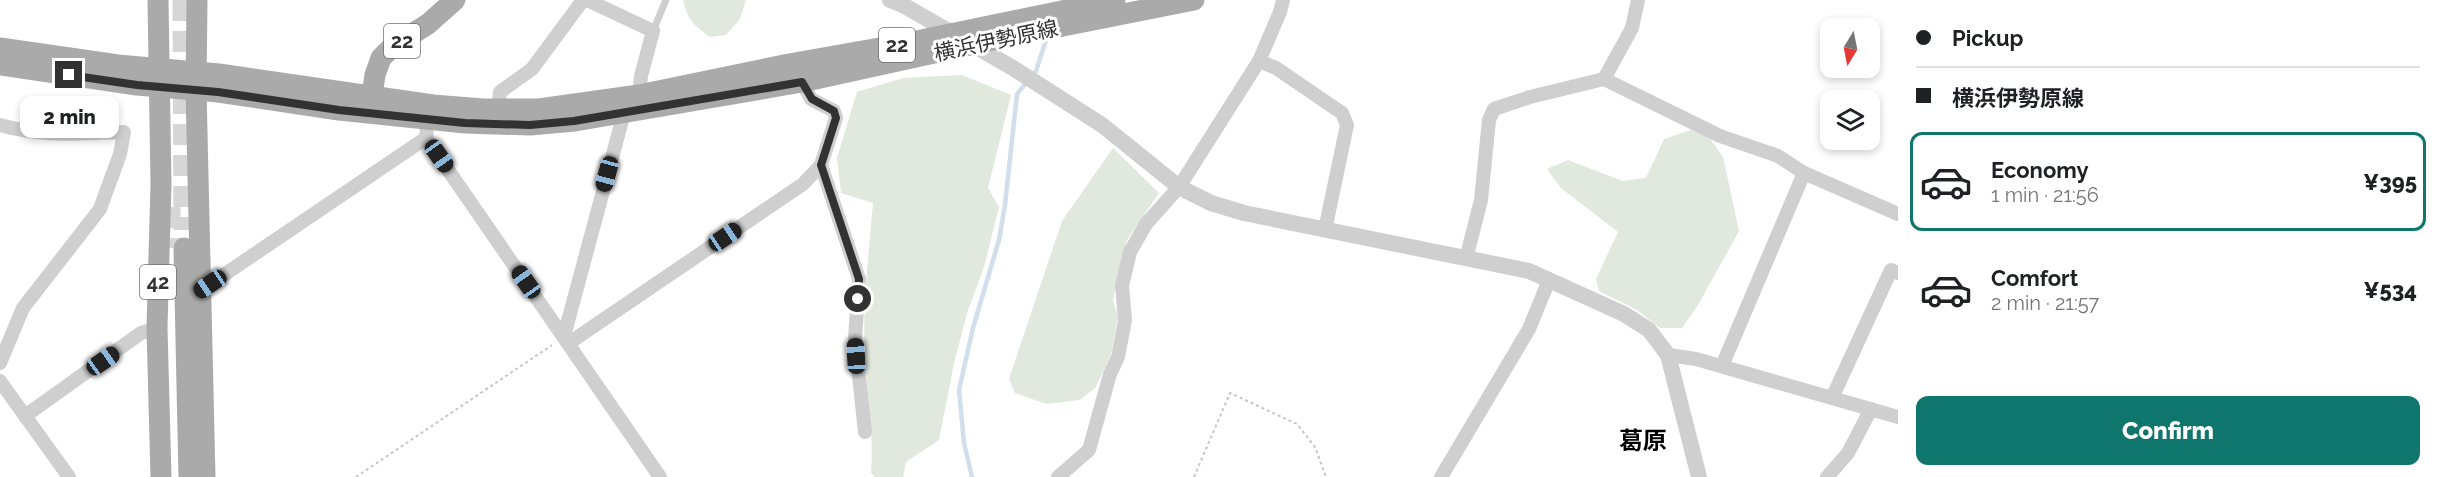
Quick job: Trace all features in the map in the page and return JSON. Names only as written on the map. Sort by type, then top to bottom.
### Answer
[{"type":"main road","points":[[158,0],[159,77]]},
{"type":"main road","points":[[196,0],[196,81]]},
{"type":"main road","name":"22","points":[[370,104],[375,75],[381,58],[393,46],[428,24],[455,0]]},
{"type":"main road","name":"横浜伊勢原線","points":[[0,66],[159,77],[370,104],[539,109],[639,95],[1115,0]]},
{"type":"main road","name":"横浜伊勢原線","points":[[370,104],[427,129],[465,123],[530,125],[574,121],[802,82],[1194,0]]},
{"type":"main road","name":"横浜伊勢原線","points":[[0,48],[159,77]]},
{"type":"main road","name":"42","points":[[159,77],[161,184],[157,328],[161,477]]},
{"type":"main road","name":"42","points":[[196,81],[205,477]]},
{"type":"main road","name":"42","points":[[173,477],[177,248],[189,477]]},
{"type":"street","points":[[498,109],[500,92],[532,69],[582,0]]},
{"type":"street","points":[[587,0],[653,31],[641,76],[639,95]]},
{"type":"street","points":[[890,0],[974,45],[1102,125],[1179,187],[1211,203],[1244,213],[1529,271],[1624,314],[1649,330],[1668,355],[1699,477]]},
{"type":"street","points":[[1058,477],[1089,450],[1110,374],[1118,357],[1125,320],[1122,286],[1130,252],[1146,224],[1179,187],[1259,61],[1283,0]]},
{"type":"street","points":[[1604,79],[1632,28],[1638,0]]},
{"type":"street","points":[[1259,61],[1276,68],[1342,113],[1347,125],[1325,230]]},
{"type":"street","points":[[1466,259],[1481,200],[1489,120],[1494,109],[1530,97],[1604,79],[1720,136],[1778,156],[1804,173],[1898,214]]},
{"type":"street","points":[[566,340],[803,184],[821,165],[836,118],[834,111],[812,99],[802,82]]},
{"type":"street","points":[[566,340],[622,120],[620,113]]},
{"type":"street","points":[[0,125],[28,133],[62,135],[124,132],[120,154],[100,208],[23,308],[0,363]]},
{"type":"street","points":[[200,291],[427,129],[566,340],[660,477]]},
{"type":"street","points":[[821,165],[859,279],[855,339],[865,432]]},
{"type":"street","points":[[1722,366],[1804,173]]},
{"type":"street","points":[[1832,398],[1891,270],[1898,273]]},
{"type":"street","points":[[1441,477],[1529,329],[1549,280]]},
{"type":"street","points":[[25,416],[141,333],[157,328]]},
{"type":"street","points":[[1668,355],[1722,366],[1898,417]]},
{"type":"street","points":[[1,384],[69,477]]},
{"type":"street","points":[[1827,477],[1848,453],[1871,410]]},
{"type":"lane","points":[[653,31],[666,0]]},
{"type":"path","points":[[356,477],[566,340]]},
{"type":"path","points":[[1194,477],[1230,393],[1297,424],[1316,447],[1326,477]]},
{"type":"shaded area","points":[[683,0],[746,0],[740,19],[726,35],[710,37],[692,22]]},
{"type":"shaded area","points":[[962,75],[1011,95],[988,188],[999,207],[984,267],[968,310],[954,363],[939,440],[906,462],[903,477],[875,477],[871,473],[871,428],[864,335],[866,278],[873,203],[841,193],[837,158],[857,92],[903,78]]},
{"type":"shaded area","points":[[1691,130],[1709,137],[1723,157],[1739,231],[1698,305],[1682,328],[1660,328],[1637,310],[1599,291],[1596,279],[1618,232],[1561,188],[1547,169],[1568,160],[1623,181],[1646,178],[1664,139]]},
{"type":"shaded area","points":[[1113,148],[1159,193],[1127,240],[1113,300],[1118,316],[1111,354],[1096,387],[1080,400],[1046,404],[1015,393],[1009,379],[1062,221]]},
{"type":"waterway","points":[[972,477],[964,443],[959,390],[973,328],[999,240],[1017,94],[1036,71],[1048,34]]},
{"type":"tunnel","points":[[183,0],[184,230]]},
{"type":"tunnel","points":[[170,207],[170,248]]},
{"type":"district","name":"葛原","points":[[1643,441]]},
{"type":"route","points":[[69,75],[137,85],[218,92],[339,110],[465,123],[530,125],[574,121],[802,82],[812,99],[834,111],[836,118],[821,165],[859,279],[858,299]]}]
